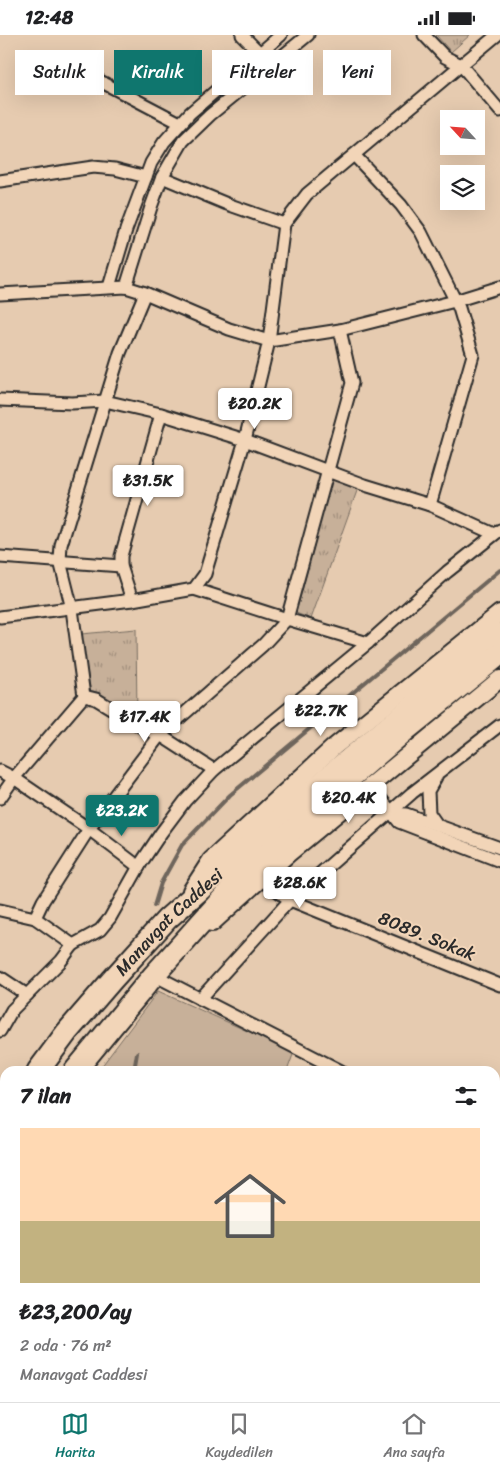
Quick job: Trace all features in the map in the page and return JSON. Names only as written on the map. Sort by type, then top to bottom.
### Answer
[{"type":"highway","name":"Manavgat Caddesi","points":[[42,1066],[67,1032],[112,980],[184,902],[338,768],[500,634]]},
{"type":"highway","name":"Manavgat Caddesi","points":[[79,1066],[154,975],[241,878],[406,729],[500,654]]},
{"type":"street","points":[[242,35],[257,50]]},
{"type":"street","points":[[264,50],[281,35]]},
{"type":"street","points":[[290,50],[308,35]]},
{"type":"street","points":[[424,35],[446,57],[461,65],[500,111]]},
{"type":"street","points":[[194,589],[205,574],[245,440],[269,341],[284,224],[307,194],[497,35]]},
{"type":"street","points":[[104,82],[180,123]]},
{"type":"street","points":[[109,287],[126,230],[157,152],[180,123],[212,95]]},
{"type":"street","points":[[126,287],[150,207],[162,177],[183,141],[210,115],[235,95]]},
{"type":"street","points":[[354,155],[401,205],[421,232],[456,301],[473,355],[430,505]]},
{"type":"street","points":[[0,181],[92,167],[115,169],[146,177]]},
{"type":"street","points":[[162,177],[227,204],[284,224]]},
{"type":"street","points":[[0,294],[126,287],[145,293],[229,329],[269,341],[340,330],[456,301],[500,287]]},
{"type":"street","points":[[0,798],[14,778],[84,696],[72,609],[60,561],[61,545],[120,353],[145,293]]},
{"type":"street","points":[[35,917],[43,901],[89,829],[160,735],[263,645],[287,619],[352,383],[340,330]]},
{"type":"street","points":[[0,400],[72,403],[104,401],[161,414],[245,440],[365,485],[430,505],[497,532],[447,573],[368,643],[214,770],[185,801],[161,833],[110,918],[100,930],[73,945],[61,961],[12,1010],[0,1031]]},
{"type":"street","points":[[132,601],[121,566],[121,556],[161,414]]},
{"type":"street","points":[[0,557],[121,566]]},
{"type":"street","points":[[0,617],[132,601],[194,589],[368,643]]},
{"type":"street","points":[[184,902],[211,860],[319,760],[500,613]]},
{"type":"street","points":[[181,944],[212,923],[288,855],[500,679]]},
{"type":"street","points":[[84,696],[96,699],[147,730],[160,735],[214,770]]},
{"type":"street","points":[[200,999],[290,900],[438,773],[500,725]]},
{"type":"street","points":[[0,771],[14,778],[89,829],[139,867]]},
{"type":"street","points":[[438,773],[428,791],[429,813],[438,826]]},
{"type":"street","points":[[371,786],[399,822],[500,861]]},
{"type":"street","points":[[392,812],[406,814],[499,846]]},
{"type":"street","name":"8089. Sokak","points":[[261,879],[290,900],[500,985]]},
{"type":"street","points":[[0,909],[35,917],[73,945]]},
{"type":"street","points":[[154,975],[331,1066]]},
{"type":"street","points":[[0,977],[27,995]]},
{"type":"green space","points":[[436,35],[470,35],[451,52]]},
{"type":"green space","points":[[332,478],[358,488],[311,619],[296,613]]},
{"type":"green space","points":[[136,629],[137,717],[91,693],[81,634]]},
{"type":"green space","points":[[158,991],[294,1052],[289,1066],[102,1066]]},
{"type":"waterway","points":[[154,906],[161,883],[182,845],[230,795],[500,570]]},
{"type":"waterway","points":[[135,1066],[137,1053]]}]
